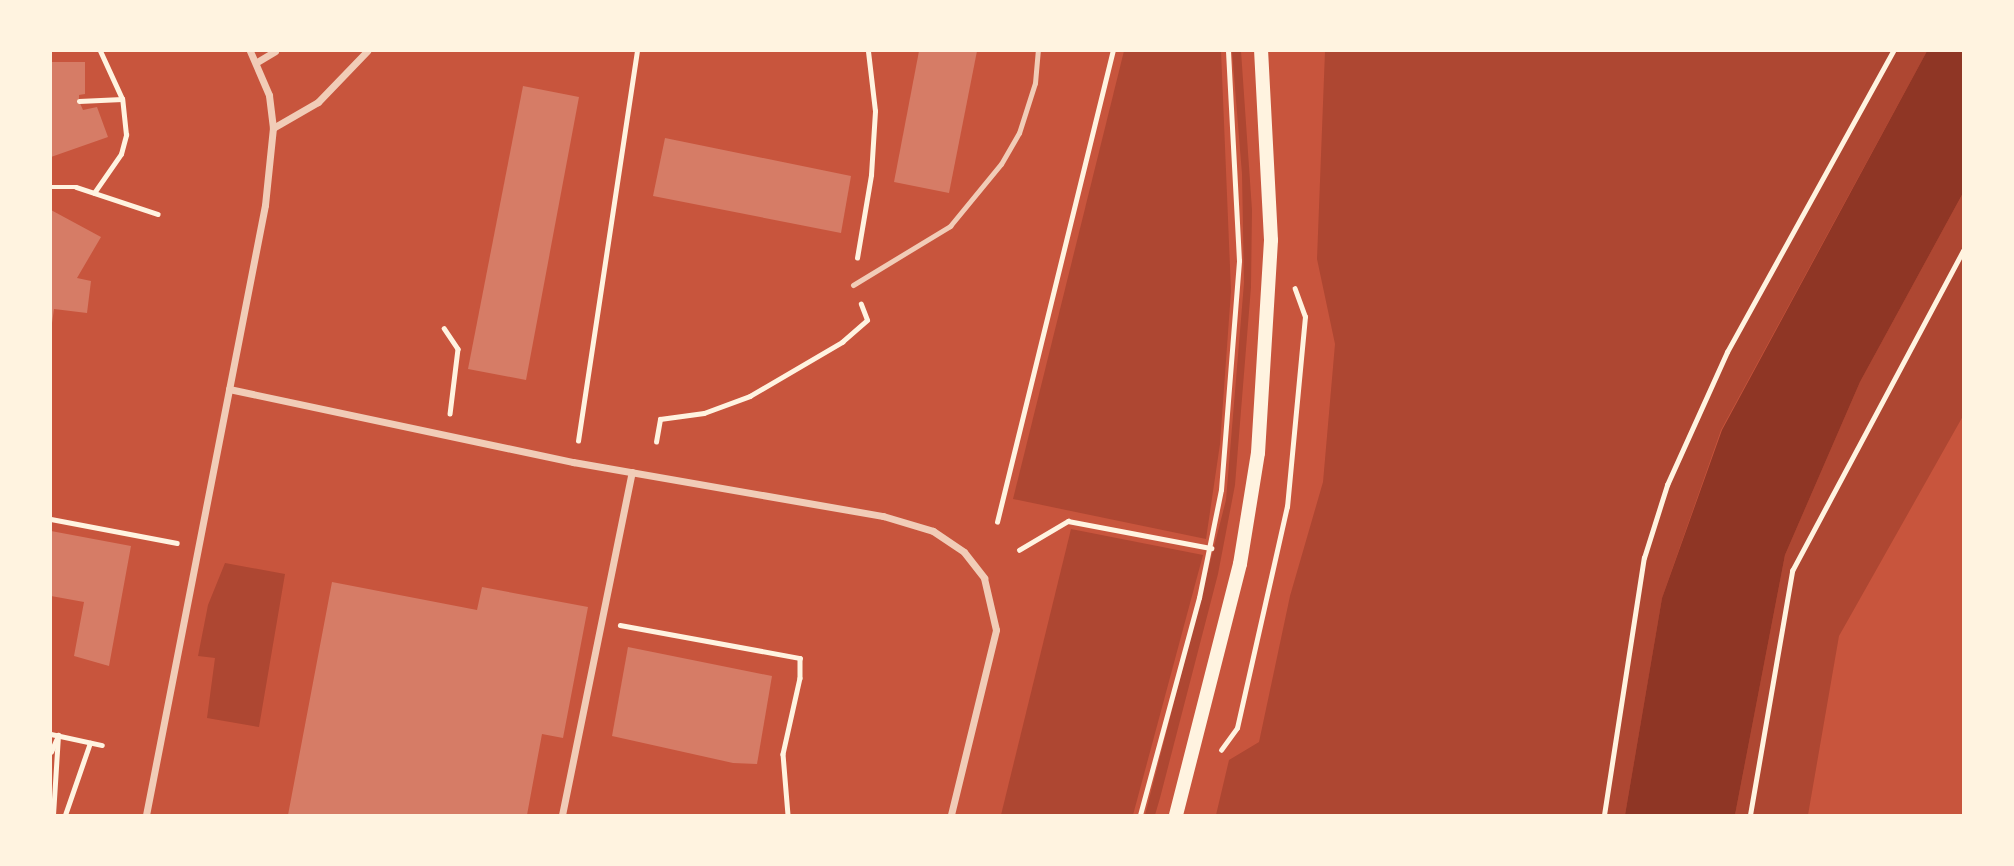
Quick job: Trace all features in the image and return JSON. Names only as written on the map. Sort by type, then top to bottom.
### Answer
[{"type":"main road","points":[[1176,815],[1240,564],[1258,453],[1271,240],[1261,51]]},
{"type":"street","points":[[146,815],[265,205],[273,128],[257,62],[250,51]]},
{"type":"street","points":[[257,62],[275,51]]},
{"type":"street","points":[[273,128],[318,102],[367,51]]},
{"type":"street","points":[[229,388],[632,472],[916,524],[964,552],[989,589],[996,646],[951,815]]},
{"type":"street","points":[[562,815],[632,472]]},
{"type":"lane","points":[[853,285],[950,226],[1000,164],[1019,133],[1035,83],[1038,51]]},
{"type":"path","points":[[94,193],[121,154],[126,135],[122,99],[100,51]]},
{"type":"path","points":[[580,430],[637,51]]},
{"type":"path","points":[[656,442],[660,419],[704,412],[750,396],[850,336],[867,320],[853,285],[871,175],[875,111],[867,51]]},
{"type":"path","points":[[997,522],[1113,51]]},
{"type":"path","points":[[1140,815],[1211,548],[1221,490],[1239,261],[1228,51]]},
{"type":"path","points":[[1604,815],[1644,558],[1667,485],[1727,352],[1893,51]]},
{"type":"path","points":[[79,102],[122,99]]},
{"type":"path","points":[[51,187],[94,193],[158,214]]},
{"type":"path","points":[[1750,815],[1792,571],[1963,251]]},
{"type":"path","points":[[444,328],[458,349],[447,435]]},
{"type":"path","points":[[51,519],[177,543]]},
{"type":"path","points":[[1019,550],[1068,521],[1211,548]]},
{"type":"path","points":[[603,622],[800,658],[800,678],[783,754],[788,815]]},
{"type":"path","points":[[51,734],[102,745]]},
{"type":"path","points":[[51,752],[58,735]]},
{"type":"path","points":[[53,815],[58,735]]},
{"type":"path","points":[[65,815],[90,743]]},
{"type":"shaded area","points":[[1124,51],[1221,51],[1231,291],[1220,444],[1206,539],[1013,499]]},
{"type":"shaded area","points":[[1232,51],[1241,51],[1252,210],[1251,287],[1235,485],[1218,574],[1160,798],[1155,815],[1145,815],[1226,500],[1244,283],[1242,174]]},
{"type":"shaded area","points":[[1325,51],[1927,51],[1721,430],[1662,598],[1625,815],[1216,815],[1229,760],[1259,742],[1290,596],[1323,482],[1335,344],[1317,259]]},
{"type":"shaded area","points":[[1927,51],[1963,51],[1963,193],[1860,382],[1785,555],[1735,815],[1625,815],[1662,598],[1722,430]]},
{"type":"shaded area","points":[[1963,193],[1963,416],[1839,636],[1808,815],[1735,815],[1785,555],[1860,382]]},
{"type":"shaded area","points":[[1071,529],[1203,555],[1133,815],[1001,815]]},
{"type":"shaded area","points":[[225,563],[285,574],[259,727],[207,718],[215,658],[198,656],[208,605]]},
{"type":"building","points":[[919,51],[977,51],[949,193],[894,182]]},
{"type":"building","points":[[51,62],[85,62],[85,94],[79,95],[79,101],[83,110],[97,107],[108,137],[51,157]]},
{"type":"building","points":[[523,86],[579,97],[526,380],[468,369]]},
{"type":"building","points":[[665,138],[851,176],[841,233],[653,196]]},
{"type":"building","points":[[51,210],[101,237],[77,278],[91,281],[87,313],[54,309],[52,323]]},
{"type":"building","points":[[51,531],[131,546],[109,666],[74,656],[84,602],[51,596]]},
{"type":"building","points":[[332,582],[477,610],[482,587],[588,607],[563,738],[542,734],[527,815],[288,815]]},
{"type":"building","points":[[628,647],[772,676],[757,764],[733,763],[612,736]]}]
